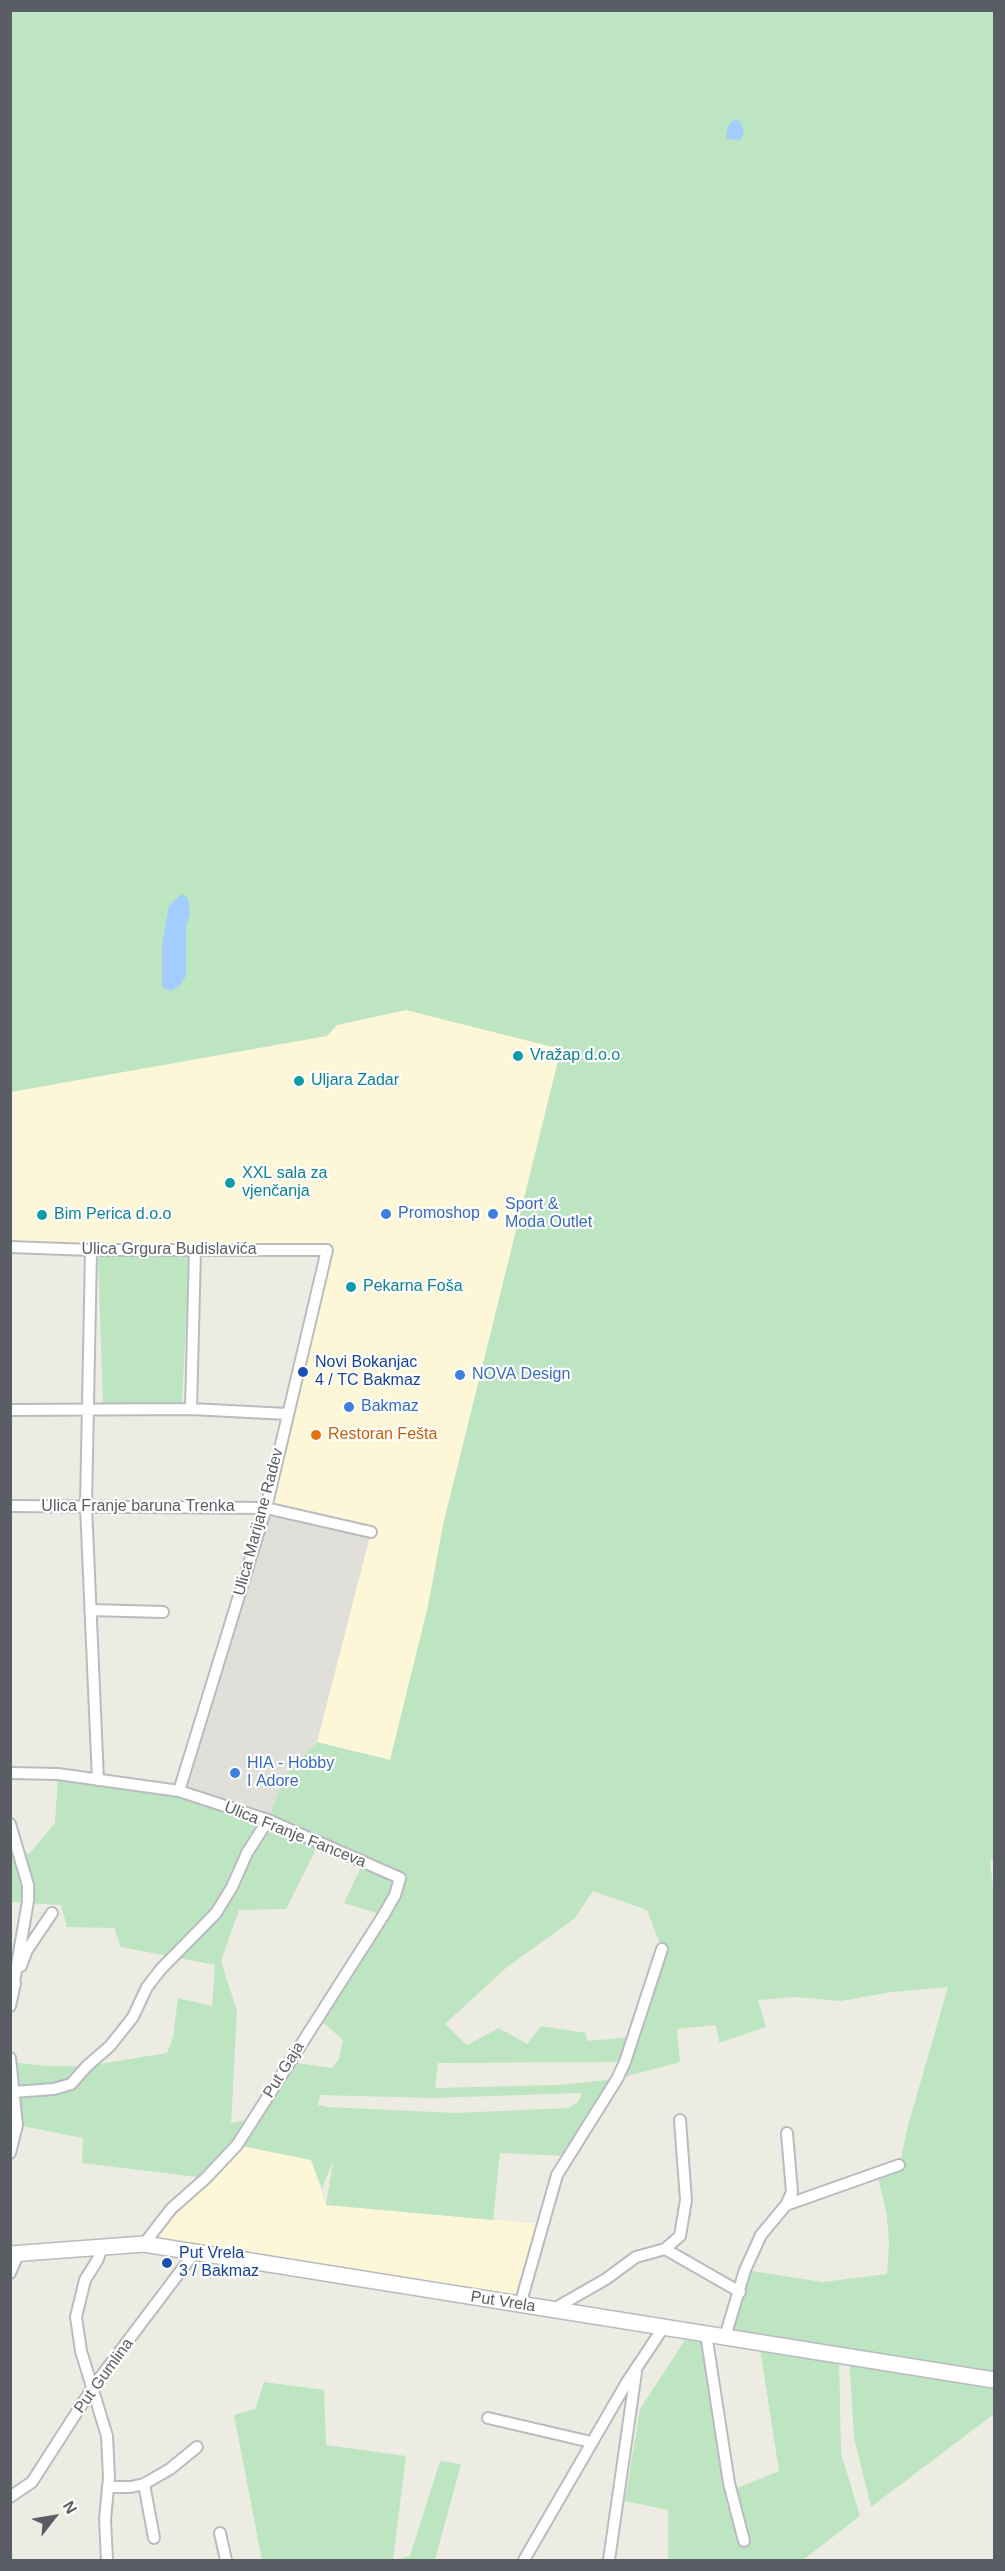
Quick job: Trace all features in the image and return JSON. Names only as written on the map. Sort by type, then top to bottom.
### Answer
[{"type":"main road","name":"Put Vrela","points":[[14,2254],[144,2244],[994,2379]]},
{"type":"street","name":"Ulica Grgura Budislavića","points":[[10,1247],[91,1250],[327,1250]]},
{"type":"street","points":[[91,1250],[86,1506],[98,1780]]},
{"type":"street","points":[[191,1409],[195,1250]]},
{"type":"street","name":"Ulica Marijane Radev","points":[[179,1791],[266,1508],[327,1250]]},
{"type":"street","points":[[10,1410],[191,1409],[287,1414]]},
{"type":"street","name":"Ulica Franje baruna Trenka","points":[[10,1506],[266,1508],[371,1532]]},
{"type":"street","points":[[90,1610],[163,1612]]},
{"type":"street","name":"Ulica Franje Fanceva","points":[[10,1773],[58,1774],[179,1791],[268,1820],[400,1878]]},
{"type":"street","points":[[13,2099],[72,2084],[87,2066],[110,2046],[133,2017],[147,1988],[161,1969],[216,1913],[232,1887],[247,1853],[268,1820]]},
{"type":"street","points":[[10,1824],[28,1885],[28,1901],[10,2006]]},
{"type":"street","name":"Put Gaja","points":[[144,2244],[171,2209],[206,2178],[237,2145],[384,1916],[395,1895],[400,1878]]},
{"type":"street","points":[[13,1988],[27,1950],[52,1913]]},
{"type":"street","points":[[520,2305],[557,2175],[617,2079],[625,2062],[662,1948]]},
{"type":"street","points":[[10,2058],[17,2125],[10,2153]]},
{"type":"street","points":[[552,2310],[606,2279],[636,2257],[665,2249],[680,2236],[686,2200],[680,2120]]},
{"type":"street","points":[[724,2337],[740,2292],[745,2270],[761,2235],[786,2205],[792,2192],[787,2133]]},
{"type":"street","points":[[786,2205],[900,2165]]},
{"type":"street","points":[[102,2247],[98,2259],[85,2280],[76,2317],[81,2351],[107,2436],[108,2487],[105,2519],[107,2560]]},
{"type":"street","points":[[665,2249],[740,2292]]},
{"type":"street","name":"Put Gumlina","points":[[10,2497],[32,2482],[93,2386],[195,2252]]},
{"type":"street","points":[[10,2273],[14,2254]]},
{"type":"street","points":[[524,2560],[591,2442],[663,2328]]},
{"type":"street","points":[[706,2334],[729,2483],[744,2541]]},
{"type":"street","points":[[609,2560],[636,2369]]},
{"type":"street","points":[[488,2418],[591,2442]]},
{"type":"street","points":[[108,2487],[131,2487],[144,2484],[170,2469],[197,2447]]},
{"type":"street","points":[[144,2484],[154,2538]]},
{"type":"street","points":[[220,2534],[226,2560]]},
{"type":"shaded area","points":[[406,1010],[561,1049],[443,1525],[428,1606],[390,1760],[317,1742],[371,1532],[266,1508],[326,1250],[11,1247],[11,1092],[189,1058]]},
{"type":"shaded area","points":[[266,1508],[371,1532],[317,1742],[291,1768],[268,1820],[179,1791]]},
{"type":"shaded area","points":[[237,2145],[311,2160],[326,2205],[543,2224],[520,2305],[144,2244]]},
{"type":"green space","points":[[11,11],[994,11],[994,1861],[990,1860],[994,1898],[994,2414],[871,2507],[854,2438],[849,2357],[839,2355],[841,2453],[860,2516],[803,2560],[668,2560],[668,2510],[625,2501],[640,2409],[685,2340],[713,2344],[727,2492],[779,2471],[759,2342],[725,2337],[745,2270],[823,2282],[887,2274],[889,2245],[887,2215],[877,2173],[901,2160],[907,2129],[948,1987],[892,1992],[841,2001],[796,1997],[758,2000],[766,2027],[719,2043],[716,2025],[677,2029],[680,2062],[617,2079],[624,2062],[438,2063],[435,2088],[557,2085],[608,2080],[592,2113],[575,2135],[577,2142],[568,2156],[500,2153],[493,2220],[326,2205],[333,2161],[322,2189],[311,2160],[237,2145],[206,2178],[82,2163],[83,2138],[17,2125],[11,2062],[47,2066],[87,2066],[167,2053],[173,2037],[178,1998],[212,2006],[215,1965],[121,1947],[114,1928],[67,1927],[61,1905],[11,1902],[11,1856],[30,1853],[55,1823],[58,1774],[179,1791],[268,1820],[283,1780],[291,1768],[317,1742],[390,1760],[428,1606],[443,1525],[561,1049],[406,1010],[337,1025],[327,1036],[11,1092]],"holes":[[[318,1845],[363,1863],[344,1903],[383,1915],[318,2018],[343,2040],[339,2059],[332,2068],[290,2062],[267,2097],[245,2120],[231,2123],[237,2011],[221,1961],[239,1910],[286,1909]],[[593,1891],[647,1910],[662,1949],[633,2037],[587,2041],[586,2033],[541,2026],[527,2044],[499,2028],[467,2045],[445,2024],[506,1968],[575,1918]],[[582,2093],[578,2102],[568,2108],[456,2113],[318,2105],[320,2095],[432,2098]]]},
{"type":"green space","points":[[98,1256],[189,1257],[182,1405],[103,1404]]},
{"type":"green space","points":[[264,2382],[324,2390],[326,2445],[406,2456],[393,2560],[262,2560],[234,2415],[255,2409]]},
{"type":"green space","points":[[440,2461],[461,2464],[435,2560],[393,2560],[410,2556]]},
{"type":"water","points":[[734,120],[738,120],[742,125],[744,134],[740,140],[727,139],[726,133]]},
{"type":"water","points":[[181,894],[188,898],[190,914],[186,927],[186,976],[179,986],[171,991],[162,987],[162,945],[169,906]]},
{"type":"place","name":"Vražap d.o.o","points":[[518,1056]]},
{"type":"place","name":"Uljara Zadar","points":[[299,1081]]},
{"type":"place","name":"XXL sala za vjenčanja","points":[[230,1183]]},
{"type":"place","name":"Promoshop","points":[[386,1214]]},
{"type":"place","name":"Sport & Moda Outlet","points":[[493,1214]]},
{"type":"place","name":"Bim Perica d.o.o","points":[[42,1215]]},
{"type":"place","name":"Pekarna Foša","points":[[351,1287]]},
{"type":"place","name":"Novi Bokanjac 4 / TC Bakmaz","points":[[303,1372]]},
{"type":"place","name":"NOVA Design","points":[[460,1375]]},
{"type":"place","name":"Bakmaz","points":[[349,1407]]},
{"type":"place","name":"Restoran Fešta","points":[[316,1435]]},
{"type":"place","name":"HIA - Hobby I Adore","points":[[235,1773]]},
{"type":"place","name":"Put Vrela 3 / Bakmaz","points":[[167,2263]]}]
